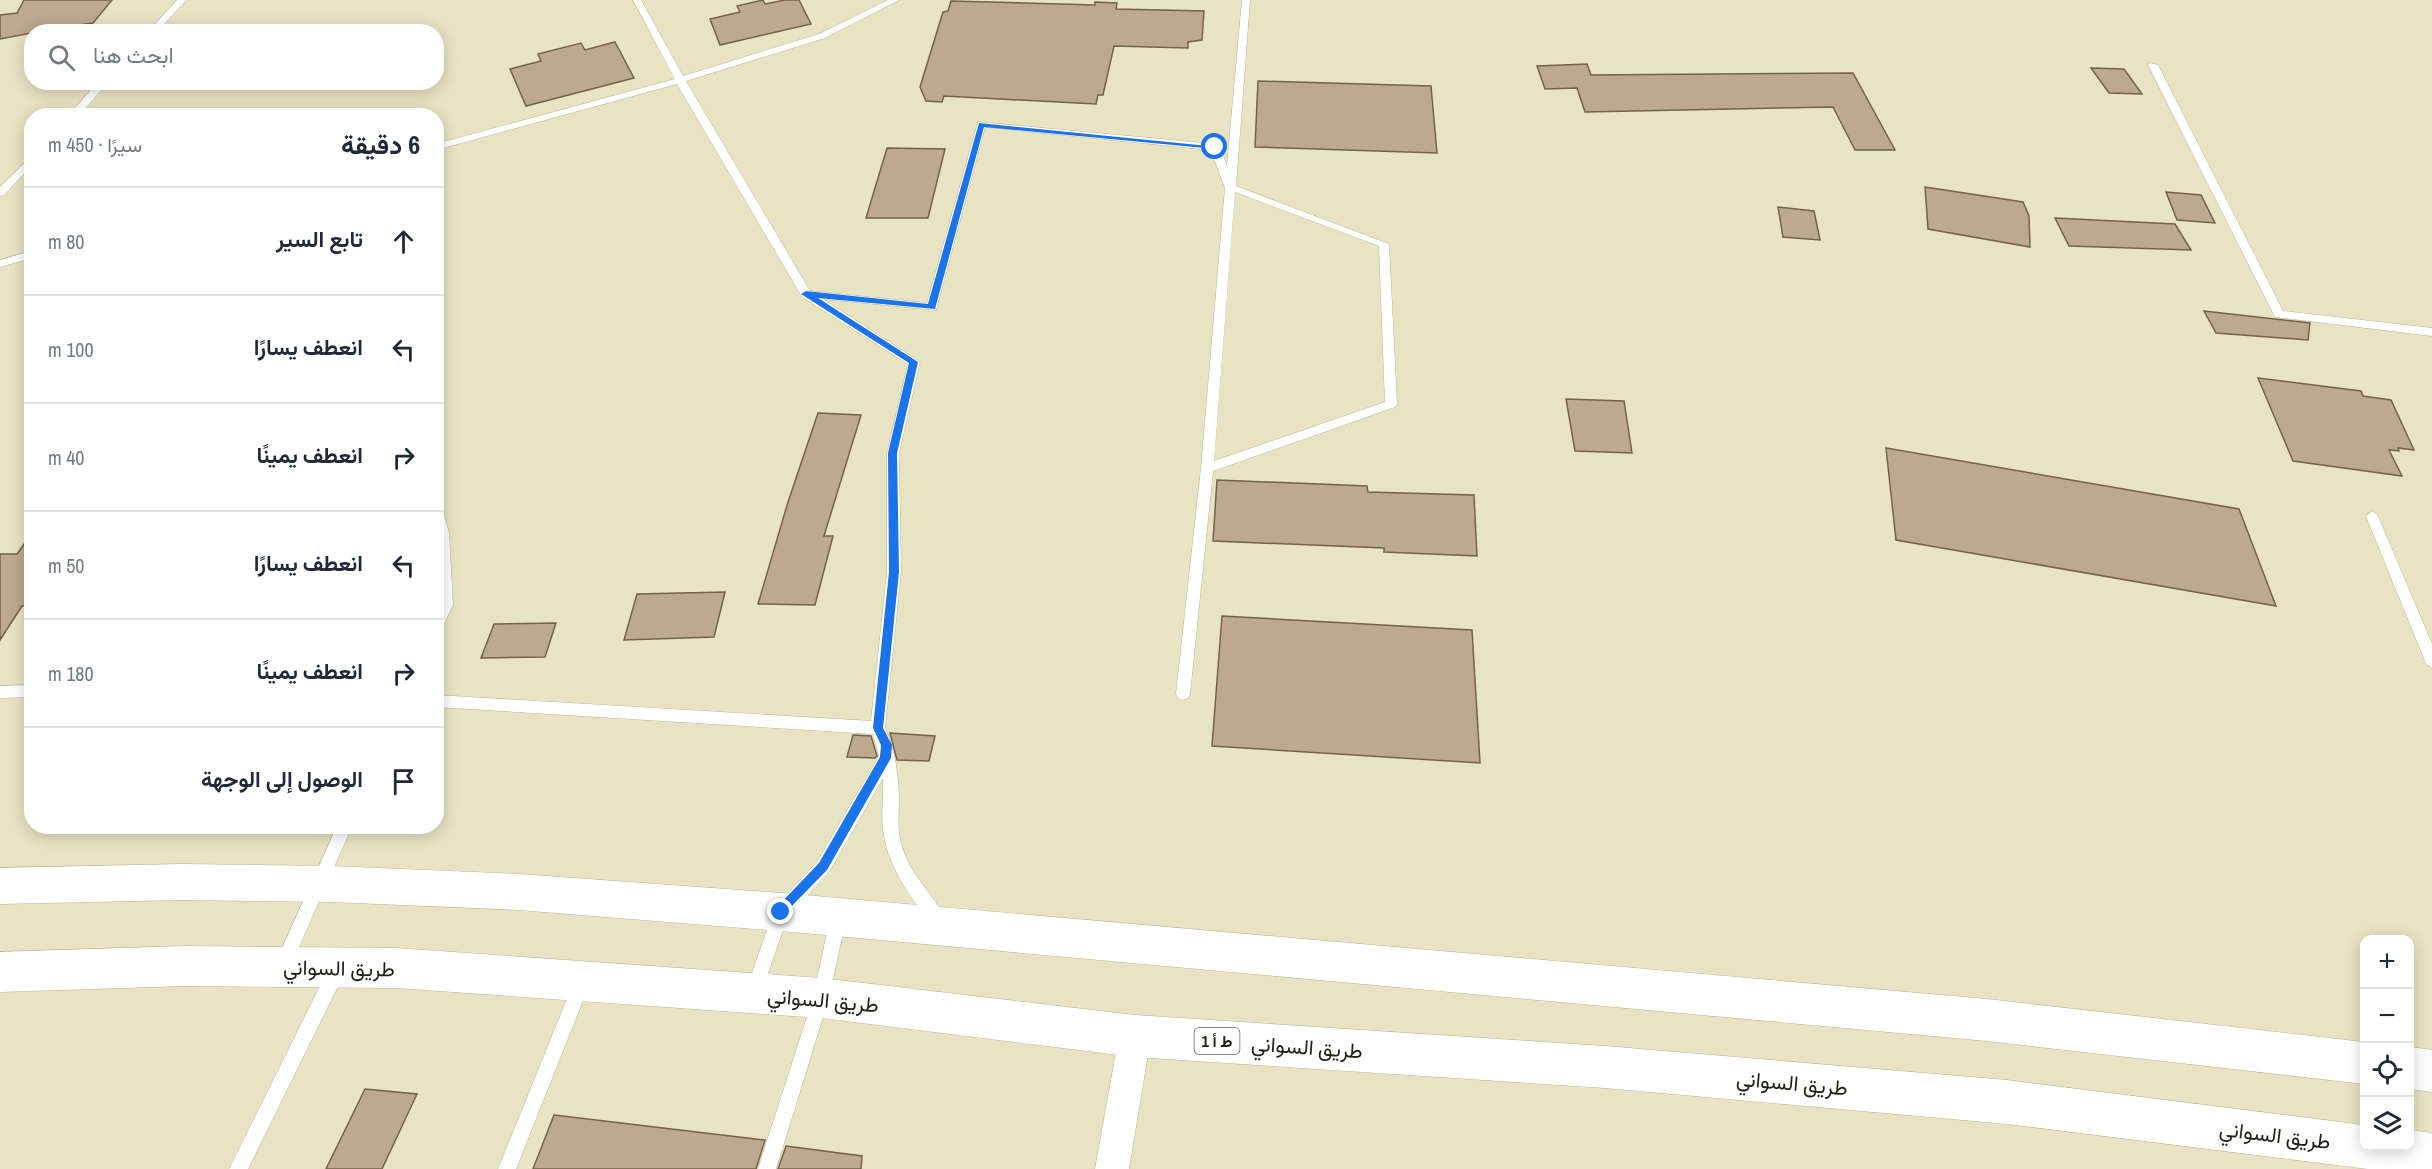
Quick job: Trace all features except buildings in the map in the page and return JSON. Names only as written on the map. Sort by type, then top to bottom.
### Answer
[{"type":"highway","points":[[0,886],[181,882],[319,884],[519,892],[839,916],[1987,1020],[2360,1063]]},
{"type":"highway","name":"طريق السواني","points":[[0,972],[185,966],[396,968],[820,998],[1135,1036],[1594,1066],[2007,1102],[2432,1155]]},
{"type":"highway","points":[[2414,1069],[2432,1071]]},
{"type":"street","points":[[1112,1169],[1135,1036]]},
{"type":"lane","points":[[160,24],[182,0]]},
{"type":"lane","points":[[637,0],[680,80],[806,294],[914,362],[893,453],[894,572],[878,728],[886,745],[891,782],[891,833],[899,861],[912,885],[943,927]]},
{"type":"lane","points":[[444,145],[680,80],[822,36],[895,0]]},
{"type":"lane","points":[[1183,694],[1207,468],[1246,0]]},
{"type":"lane","points":[[2153,65],[2279,314],[2432,332]]},
{"type":"lane","points":[[80,108],[97,90]]},
{"type":"lane","points":[[806,294],[932,307],[981,124],[1215,147],[1230,187],[1384,244],[1391,405],[1207,468]]},
{"type":"lane","points":[[0,193],[24,168]]},
{"type":"lane","points":[[0,264],[24,256]]},
{"type":"lane","points":[[2372,516],[2432,661]]},
{"type":"lane","points":[[444,569],[446,605],[444,609]]},
{"type":"lane","points":[[0,692],[24,691]]},
{"type":"lane","points":[[444,701],[878,728]]},
{"type":"lane","points":[[753,993],[781,912],[823,867],[886,758]]},
{"type":"lane","points":[[282,967],[341,834]]},
{"type":"lane","points":[[767,1169],[820,998],[839,916]]},
{"type":"lane","points":[[238,1169],[338,968]]},
{"type":"lane","points":[[507,1169],[583,981]]},
{"type":"route","points":[[781,912],[823,867],[868,785],[886,758],[886,745],[878,728],[894,572],[893,453],[914,362],[806,294],[932,307],[981,124],[1215,147]]}]
